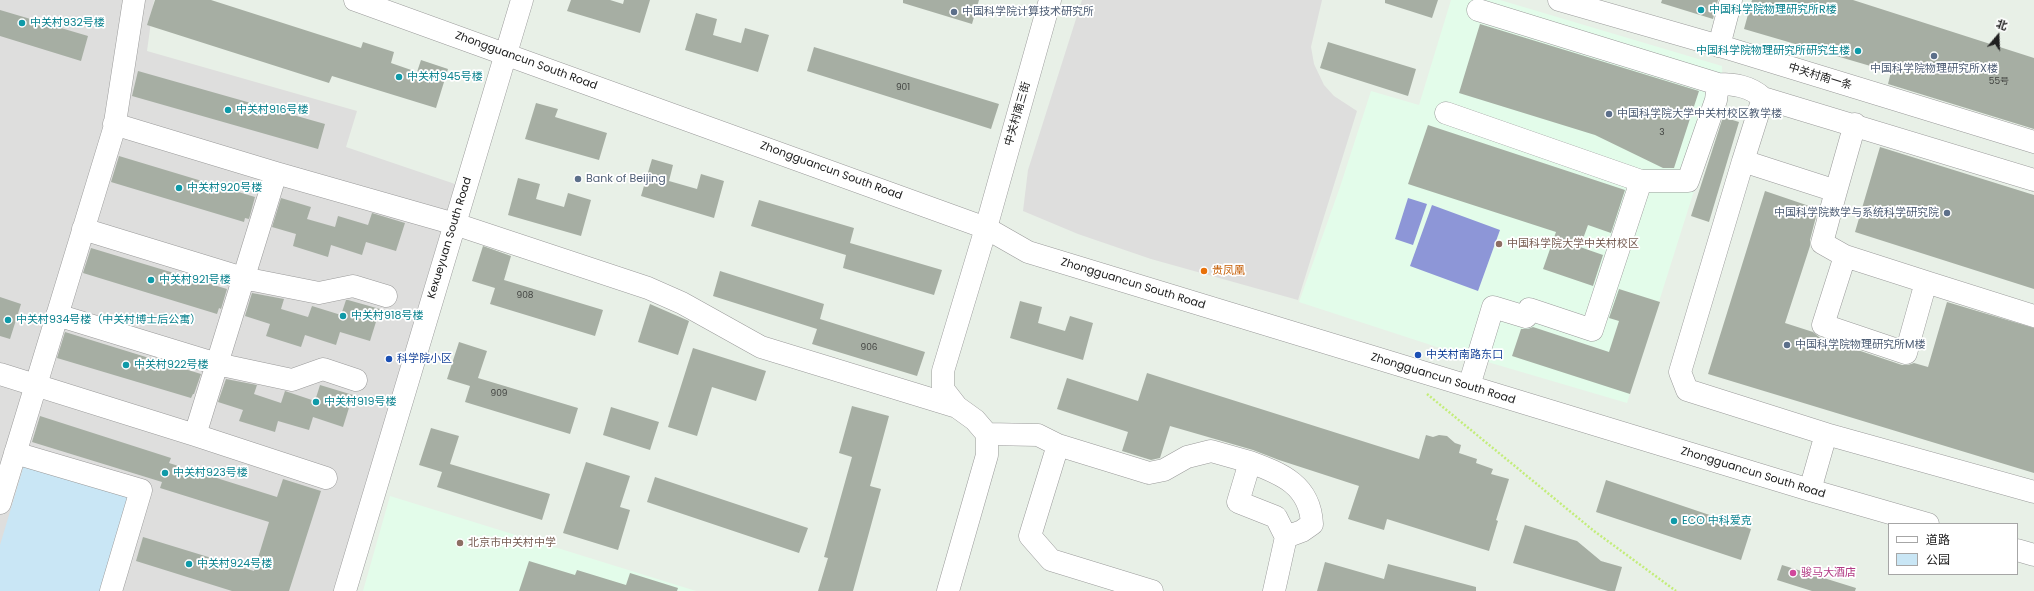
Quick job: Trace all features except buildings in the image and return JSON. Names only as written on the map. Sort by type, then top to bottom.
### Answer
[{"type":"street","points":[[0,503],[114,124],[134,0]]},
{"type":"street","name":"Zhongguancun South Road","points":[[355,0],[506,53],[986,228],[1028,252],[1810,490],[1925,523]]},
{"type":"street","name":"Kexueyuan South Road","points":[[344,591],[522,0]]},
{"type":"street","name":"中关村南三街","points":[[957,407],[943,389],[943,371],[986,228],[1050,0]]},
{"type":"street","name":"中关村南一条","points":[[1559,0],[1724,48],[2034,142]]},
{"type":"street","points":[[1446,113],[1642,181],[1688,181],[1716,100],[1726,84],[1724,48],[1731,0]]},
{"type":"street","points":[[1478,10],[1726,84],[1752,89],[1763,98],[1854,124],[2034,180]]},
{"type":"street","points":[[1763,98],[1680,372],[1687,390],[1826,434],[2034,492]]},
{"type":"street","points":[[114,124],[276,173],[455,224],[648,288],[682,303],[761,347],[957,407],[975,420],[987,434],[987,455],[948,591]]},
{"type":"street","points":[[1854,124],[1822,243],[1844,256],[2034,316]]},
{"type":"street","points":[[1743,162],[1836,191]]},
{"type":"street","points":[[195,435],[276,173]]},
{"type":"street","points":[[1469,386],[1493,307],[1526,317],[1530,308],[1592,330],[1642,181]]},
{"type":"street","points":[[83,229],[244,278],[319,293],[353,286],[386,296]]},
{"type":"street","points":[[1844,256],[1823,325],[1906,353],[1926,282]]},
{"type":"street","points":[[57,315],[217,364],[292,380],[323,369],[356,380]]},
{"type":"street","points":[[0,374],[326,478]]},
{"type":"street","points":[[987,434],[1038,435],[1058,445],[1149,473],[1164,470],[1187,457],[1211,452],[1250,462],[1279,473],[1299,489],[1311,509],[1312,524],[1302,531],[1286,537]]},
{"type":"street","points":[[1810,490],[1826,434]]},
{"type":"street","points":[[1058,445],[1030,536],[1051,560],[1152,591]]},
{"type":"street","points":[[15,453],[141,490],[111,591]]},
{"type":"street","points":[[1250,462],[1238,502],[1276,517],[1286,537],[1274,591]]},
{"type":"street","points":[[2018,550],[2034,555]]},
{"type":"path","points":[[1424,392],[1594,531],[1676,591]]},
{"type":"shaded area","points":[[0,0],[154,0],[147,51],[357,111],[346,147],[455,184],[334,591],[0,591]]},
{"type":"shaded area","points":[[1082,0],[1322,0],[1311,47],[1314,64],[1324,85],[1334,96],[1357,111],[1298,300],[1151,259],[1078,234],[1023,211],[1028,170]]},
{"type":"shaded area","name":"中国科学院大学中关村校区","points":[[1451,0],[1500,0],[1722,66],[1723,99],[1627,403],[1440,348],[1299,302],[1340,187],[1371,91],[1419,105]]},
{"type":"shaded area","points":[[1408,198],[1427,204],[1413,245],[1395,239]]},
{"type":"shaded area","points":[[1432,205],[1500,230],[1478,291],[1410,266]]},
{"type":"shaded area","name":"北京市中关村中学","points":[[390,496],[696,591],[363,591]]},
{"type":"green space","points":[[24,465],[144,500],[118,591],[0,591],[0,545]]},
{"type":"place","name":"中国科学院物理研究所R楼","points":[[1701,10]]},
{"type":"place","name":"中国科学院计算技术研究所","points":[[954,12]]},
{"type":"place","name":"中关村932号楼","points":[[22,23]]},
{"type":"place","name":"中国科学院物理研究所研究生楼","points":[[1858,51]]},
{"type":"place","name":"中国科学院物理研究所X楼","points":[[1934,56]]},
{"type":"place","name":"中关村945号楼","points":[[399,77]]},
{"type":"place","name":"中关村916号楼","points":[[228,110]]},
{"type":"place","name":"中国科学院大学中关村校区教学楼","points":[[1609,114]]},
{"type":"place","name":"Bank of Beijing","points":[[578,179]]},
{"type":"place","name":"中关村920号楼","points":[[179,188]]},
{"type":"place","name":"中国科学院数学与系统科学研究院","points":[[1947,213]]},
{"type":"place","name":"中国科学院大学中关村校区","points":[[1499,244]]},
{"type":"place","name":"贵凤凰","points":[[1204,271]]},
{"type":"place","name":"中关村921号楼","points":[[151,280]]},
{"type":"place","name":"中关村918号楼","points":[[343,316]]},
{"type":"place","name":"中关村934号楼（中关村博士后公寓）","points":[[8,320]]},
{"type":"place","name":"中国科学院物理研究所M楼","points":[[1787,345]]},
{"type":"place","name":"中关村南路东口","points":[[1418,355]]},
{"type":"place","name":"科学院小区","points":[[389,359]]},
{"type":"place","name":"中关村922号楼","points":[[126,365]]},
{"type":"place","name":"中关村919号楼","points":[[316,402]]},
{"type":"place","name":"中关村923号楼","points":[[165,473]]},
{"type":"place","name":"ECO 中科爱克","points":[[1674,521]]},
{"type":"place","name":"北京市中关村中学","points":[[460,543]]},
{"type":"place","name":"中关村924号楼","points":[[189,564]]},
{"type":"place","name":"骏马大酒店","points":[[1793,573]]}]
